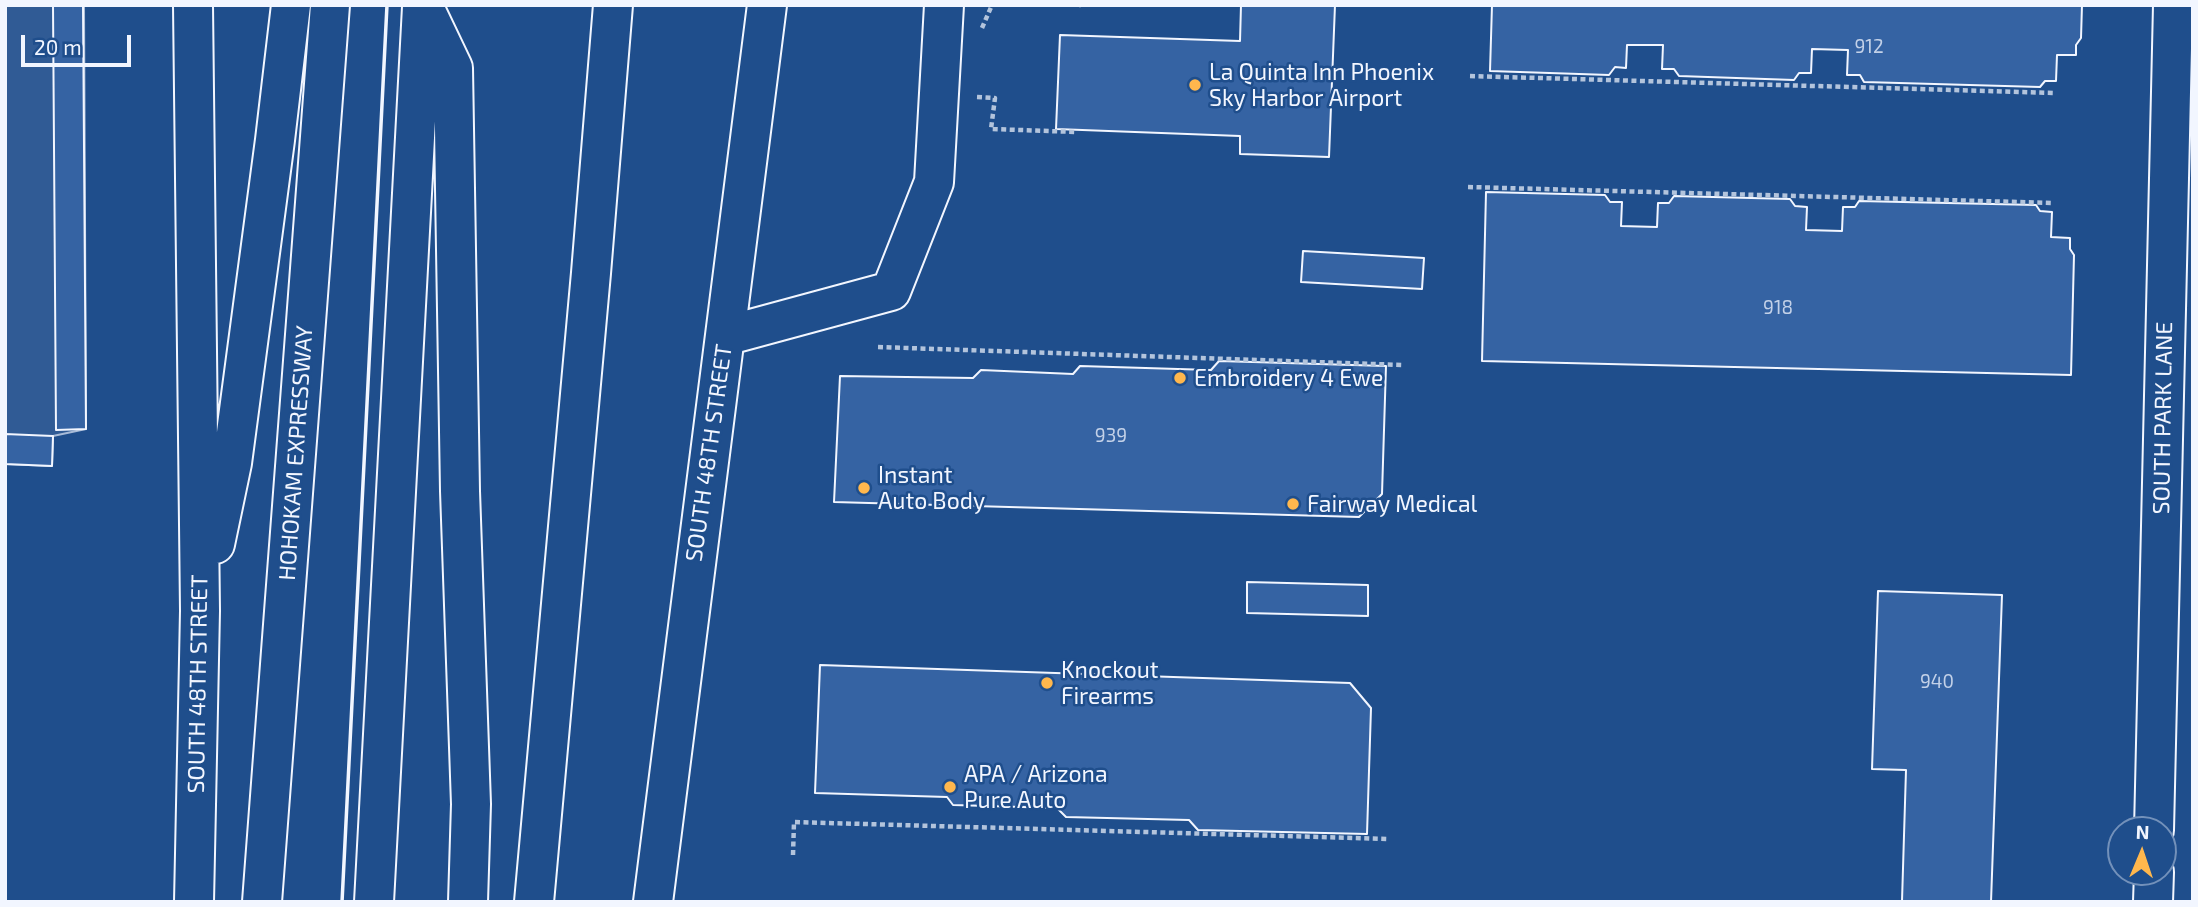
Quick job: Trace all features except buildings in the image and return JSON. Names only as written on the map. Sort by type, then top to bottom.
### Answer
[{"type":"main road","name":"SOUTH 48TH STREET","points":[[192,5],[200,611],[194,902]]},
{"type":"main road","points":[[200,611],[232,463],[291,5]]},
{"type":"main road","name":"HOHOKAM EXPRESSWAY","points":[[262,902],[330,5]]},
{"type":"main road","points":[[374,902],[423,5]]},
{"type":"main road","points":[[423,5],[453,68],[460,491],[471,804],[468,902]]},
{"type":"main road","points":[[534,902],[613,5]]},
{"type":"main road","name":"SOUTH 48TH STREET","points":[[653,902],[767,5]]},
{"type":"main road","points":[[725,336],[891,291],[934,182],[944,5]]},
{"type":"main road","name":"SOUTH PARK LANE","points":[[2154,816],[2173,5]]},
{"type":"path","points":[[980,33],[992,5]]},
{"type":"path","points":[[1470,76],[2056,93]]},
{"type":"path","points":[[971,97],[995,98],[991,130],[1077,132]]},
{"type":"path","points":[[1468,187],[2054,203]]},
{"type":"path","points":[[878,347],[1403,365]]},
{"type":"path","points":[[793,855],[794,822],[1389,839]]},
{"type":"shaded area","points":[[5,5],[84,5],[86,429],[53,436],[52,466],[5,464]]},
{"type":"wall","points":[[342,902],[387,5]]},
{"type":"place","name":"La Quinta Inn Phoenix Sky Harbor Airport","points":[[1195,85]]},
{"type":"place","name":"Embroidery 4 Ewe","points":[[1180,378]]},
{"type":"place","name":"Instant Auto Body","points":[[864,488]]},
{"type":"place","name":"Fairway Medical","points":[[1293,504]]},
{"type":"place","name":"Knockout Firearms","points":[[1047,683]]},
{"type":"place","name":"APA / Arizona Pure Auto","points":[[950,787]]}]
